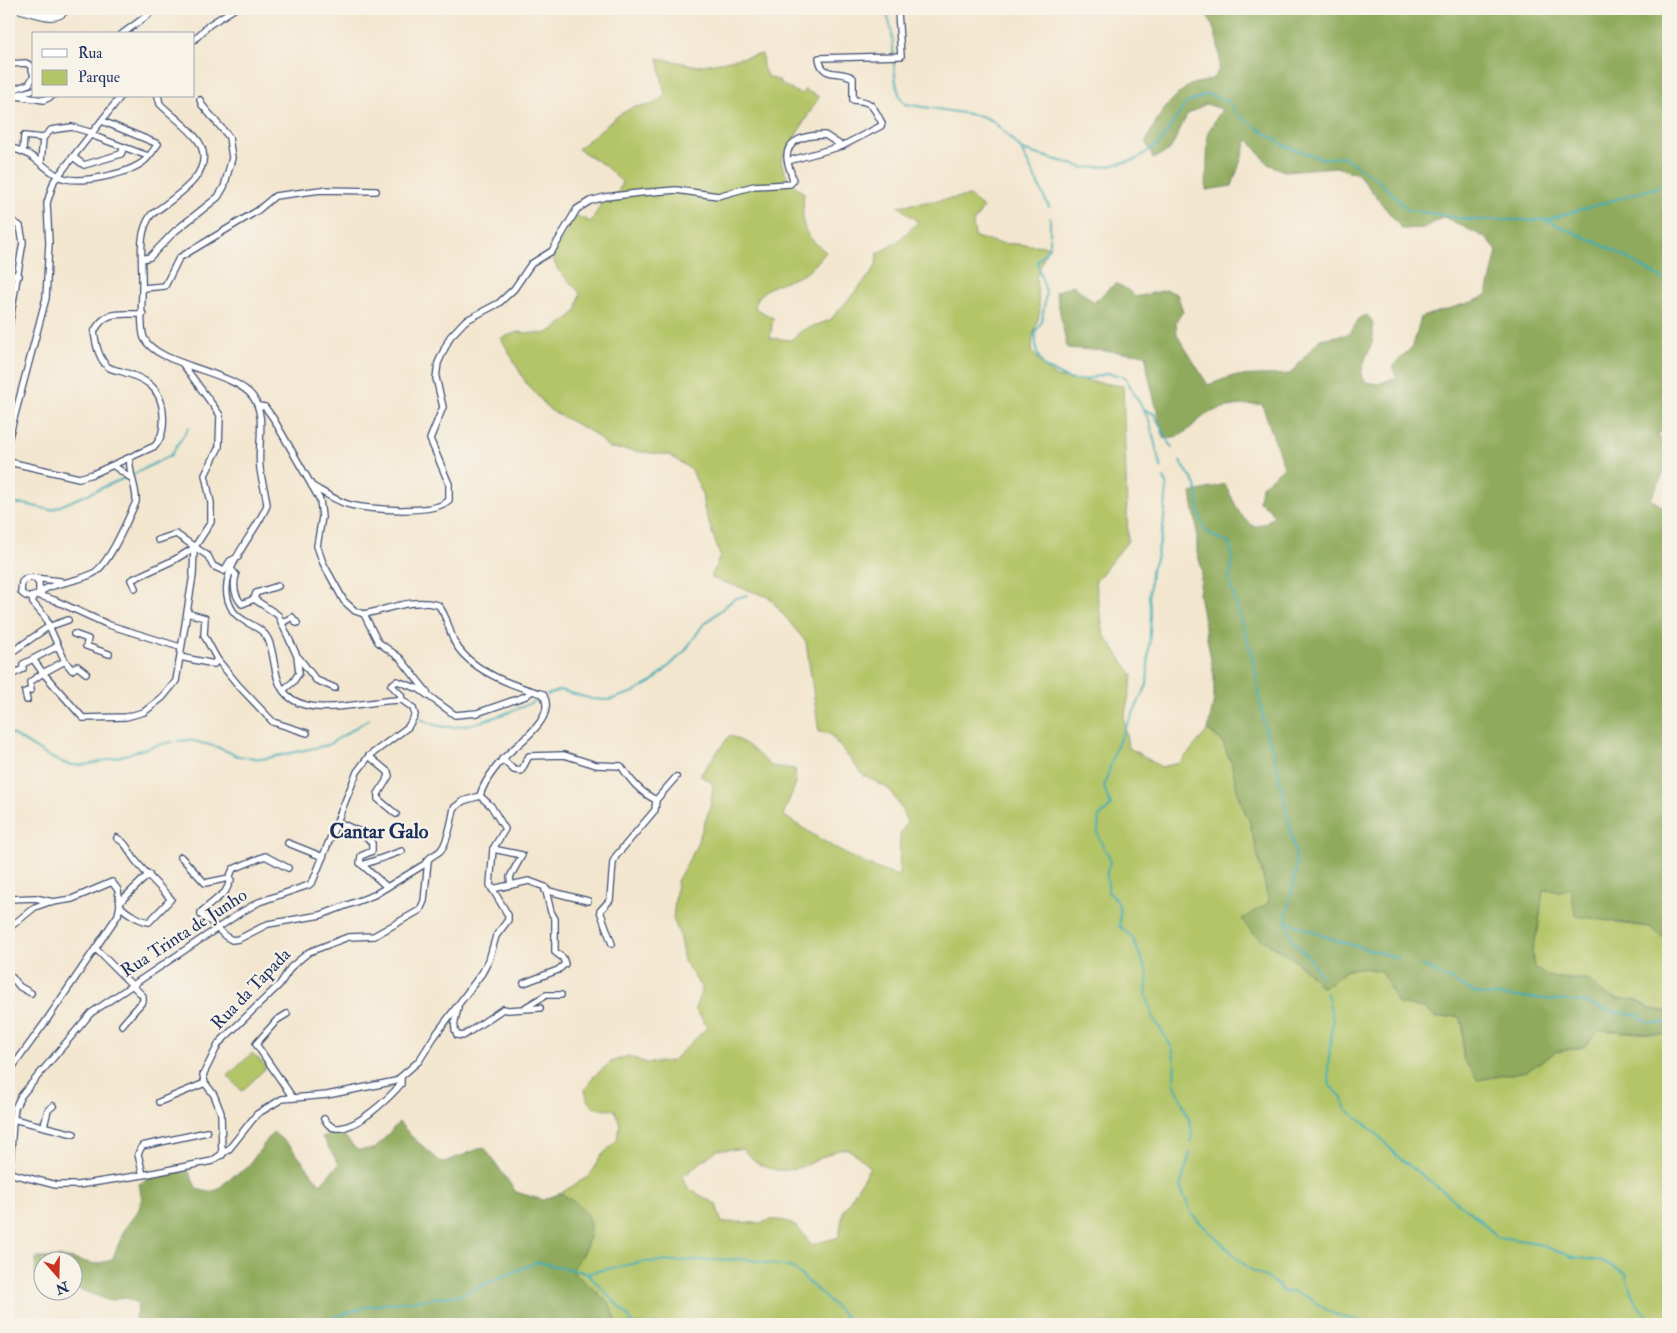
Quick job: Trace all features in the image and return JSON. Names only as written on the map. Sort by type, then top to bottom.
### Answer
[{"type":"main road","points":[[21,9],[54,16],[62,14],[66,9]]},
{"type":"street","points":[[125,32],[153,9]]},
{"type":"street","points":[[195,39],[209,25],[234,9]]},
{"type":"street","points":[[788,161],[842,146],[881,126],[882,123],[867,101],[853,100],[853,78],[848,75],[830,74],[823,69],[819,58],[901,56],[898,12],[896,9]]},
{"type":"street","points":[[9,64],[26,63],[31,66],[32,69]]},
{"type":"street","points":[[9,91],[29,84],[32,79]]},
{"type":"street","points":[[9,97],[32,91]]},
{"type":"street","points":[[16,96],[44,100],[48,98]]},
{"type":"street","points":[[9,437],[10,425],[46,298],[49,243],[46,203],[54,181],[119,98]]},
{"type":"street","points":[[158,98],[160,104],[200,143],[203,156],[199,175],[151,215],[146,222],[142,234],[144,337],[155,350],[246,390],[258,406],[260,419],[260,468],[267,505],[262,518],[231,569],[226,585],[230,604],[238,617],[266,636],[271,645],[277,677],[283,690],[294,702],[317,708],[402,700],[401,695],[391,685],[396,681],[419,689],[455,715],[465,716],[512,701],[532,691]]},
{"type":"street","points":[[142,259],[150,257],[174,232],[218,197],[224,187],[232,158],[229,137],[202,106],[200,100]]},
{"type":"street","points":[[9,148],[23,150],[58,176],[72,181],[90,181],[143,162],[158,144],[102,121]]},
{"type":"street","points":[[41,162],[43,138],[51,130],[61,127],[83,129],[148,156]]},
{"type":"street","points":[[312,486],[349,504],[419,510],[433,509],[445,504],[449,500],[449,484],[430,439],[444,407],[436,378],[438,363],[450,338],[465,321],[499,303],[514,289],[531,264],[552,251],[577,209],[590,201],[605,197],[676,190],[718,196],[754,186],[792,182],[788,161],[790,146],[799,139],[813,135],[825,135],[842,146]]},
{"type":"street","points":[[23,150],[24,136],[43,138]]},
{"type":"street","points":[[73,157],[84,165],[120,154],[124,147]]},
{"type":"street","points":[[142,288],[165,286],[170,271],[179,258],[257,211],[276,196],[321,190],[376,191]]},
{"type":"street","points":[[9,219],[20,226],[23,242],[19,276],[9,326]]},
{"type":"street","points":[[9,274],[19,276]]},
{"type":"street","points":[[9,462],[79,478],[114,466],[155,446],[162,437],[164,423],[161,399],[156,388],[145,379],[107,367],[99,355],[94,332],[101,319],[109,316],[143,314]]},
{"type":"street","points":[[135,588],[131,580],[174,560],[194,548],[211,522],[211,503],[205,475],[219,447],[220,414],[181,362]]},
{"type":"street","points":[[258,406],[265,407],[273,418],[312,486],[322,509],[318,553],[344,601],[364,614],[413,602],[438,605],[446,617],[456,644],[465,656],[477,666],[532,691],[543,694],[546,699],[546,714],[527,737],[502,759],[480,796],[463,801],[454,808],[451,824],[440,850],[428,858],[425,864],[374,895],[321,915],[268,924],[239,940],[232,940],[211,922],[203,918],[201,912],[225,892],[230,885],[229,878],[233,869],[265,856],[288,868]]},
{"type":"street","points":[[36,595],[62,582],[93,574],[106,560],[136,502],[136,493],[131,478],[130,458]]},
{"type":"street","points":[[114,466],[131,478]]},
{"type":"street","points":[[158,540],[176,534],[208,556],[213,566],[224,572],[230,561],[238,557]]},
{"type":"street","points":[[33,659],[83,718],[126,717],[144,712],[163,697],[176,681],[193,575],[194,548]]},
{"type":"street","points":[[231,569],[236,575],[233,583],[238,600],[242,604],[254,599],[256,593],[278,586]]},
{"type":"street","points":[[62,582],[27,578],[20,585],[23,594],[54,600],[109,625],[180,647]]},
{"type":"street","points":[[34,578],[40,586],[33,602],[45,617],[48,627],[72,670],[77,666],[86,673]]},
{"type":"street","points":[[54,585],[50,591],[54,600]]},
{"type":"street","points":[[254,599],[270,608],[282,623],[297,656],[316,680],[335,688]]},
{"type":"street","points":[[187,613],[205,618],[204,636],[217,659],[273,722],[307,732]]},
{"type":"street","points":[[364,614],[370,630],[378,642],[400,658],[430,697]]},
{"type":"street","points":[[282,623],[292,617],[297,623]]},
{"type":"street","points":[[9,654],[48,627],[68,620]]},
{"type":"street","points":[[74,634],[88,639],[86,646],[109,654]]},
{"type":"street","points":[[9,676],[22,669],[23,664],[58,646]]},
{"type":"street","points":[[283,690],[293,682],[299,673],[297,656]]},
{"type":"street","points":[[180,657],[214,664],[217,659]]},
{"type":"street","points":[[27,700],[25,692],[31,690],[30,682],[65,660]]},
{"type":"street","name":"Rua Trinta de Junho","points":[[9,1175],[13,1119],[12,1107],[90,1014],[216,928],[259,902],[309,885],[323,857],[358,772],[369,756],[408,727],[416,715],[413,708],[402,700]]},
{"type":"street","points":[[502,759],[514,770],[521,771],[529,756],[555,754],[596,765],[621,766],[645,795],[656,800]]},
{"type":"street","points":[[369,756],[388,772],[389,776],[378,794],[378,799],[396,814]]},
{"type":"street","points":[[612,944],[600,911],[610,900],[613,862],[624,845],[655,810],[656,800],[676,777]]},
{"type":"street","points":[[9,1175],[64,1185],[85,1185],[212,1161],[222,1156],[257,1114],[282,1099],[327,1095],[391,1083],[401,1077],[419,1061],[434,1037],[459,1006],[490,960],[496,936],[508,920],[508,915],[492,890],[490,867],[493,849],[505,829],[491,806],[480,796]]},
{"type":"street","points":[[338,822],[362,833],[372,843],[372,851],[360,856],[362,865],[387,887]]},
{"type":"street","points":[[9,928],[35,907],[51,902],[72,899],[112,882],[118,890],[120,905],[123,909],[142,921],[149,922],[171,899],[133,857],[127,844],[117,838]]},
{"type":"street","points":[[288,843],[323,857]]},
{"type":"street","points":[[493,849],[522,854],[510,877],[511,885]]},
{"type":"street","points":[[362,865],[402,851]]},
{"type":"street","points":[[181,857],[205,883],[229,878]]},
{"type":"street","name":"Rua da Tapada","points":[[205,1083],[203,1075],[219,1043],[280,984],[291,967],[300,959],[321,945],[348,937],[374,936],[420,910],[425,890],[428,858]]},
{"type":"street","points":[[9,1072],[96,949],[118,914],[121,901],[149,874]]},
{"type":"street","points":[[492,890],[529,882],[545,887],[551,912],[555,919],[555,952],[563,958],[565,964],[558,970],[524,983]]},
{"type":"street","points":[[546,890],[588,901]]},
{"type":"street","points":[[9,899],[35,898],[51,902]]},
{"type":"street","points":[[96,949],[144,996],[143,1001],[122,1026]]},
{"type":"street","points":[[9,974],[20,987],[31,993]]},
{"type":"street","points":[[524,1008],[546,995],[561,995]]},
{"type":"street","points":[[459,1006],[454,1024],[455,1032],[457,1035],[463,1036],[503,1009],[540,1008]]},
{"type":"street","points":[[287,1014],[277,1020],[256,1044],[293,1098]]},
{"type":"street","points":[[324,1119],[329,1126],[336,1128],[359,1121],[394,1093],[401,1084],[401,1077]]},
{"type":"street","points":[[159,1102],[205,1083],[214,1096],[221,1113],[222,1156]]},
{"type":"street","points":[[44,1126],[48,1110],[53,1106]]},
{"type":"street","points":[[13,1119],[74,1134]]},
{"type":"street","points":[[143,1175],[138,1154],[142,1146],[207,1132]]},
{"type":"street","points":[[9,1309],[12,1324]]},
{"type":"green space","points":[[1180,9],[1668,9],[1668,428],[1657,434],[1668,450],[1668,464],[1651,499],[1665,508],[1668,507],[1668,941],[1650,927],[1576,916],[1570,888],[1562,891],[1543,890],[1538,930],[1532,950],[1534,968],[1540,972],[1559,978],[1587,979],[1606,995],[1619,999],[1636,1000],[1652,1009],[1668,1012],[1668,1035],[1599,1030],[1584,1047],[1555,1052],[1527,1071],[1478,1080],[1463,1059],[1463,1025],[1458,1016],[1436,1018],[1424,1008],[1398,1004],[1381,971],[1364,968],[1348,970],[1329,984],[1321,987],[1297,962],[1250,930],[1242,919],[1269,902],[1250,823],[1239,798],[1231,762],[1222,741],[1208,730],[1214,699],[1214,676],[1199,594],[1202,570],[1197,552],[1197,528],[1191,493],[1225,484],[1240,514],[1254,527],[1265,523],[1274,516],[1269,508],[1259,502],[1261,487],[1284,467],[1262,404],[1220,409],[1205,416],[1183,433],[1164,439],[1148,374],[1146,354],[1067,348],[1056,292],[1073,285],[1094,302],[1117,284],[1128,290],[1135,297],[1166,290],[1177,294],[1183,311],[1176,322],[1177,335],[1208,385],[1233,376],[1290,374],[1320,339],[1350,334],[1359,318],[1367,315],[1372,321],[1373,338],[1361,376],[1366,382],[1378,384],[1397,377],[1392,367],[1413,346],[1421,317],[1475,301],[1487,295],[1497,251],[1486,238],[1444,217],[1423,228],[1402,229],[1358,174],[1336,167],[1284,171],[1268,164],[1248,139],[1232,186],[1206,190],[1208,132],[1222,109],[1206,104],[1187,115],[1170,150],[1153,159],[1146,142],[1162,112],[1187,87],[1214,77],[1219,67],[1218,43],[1206,14]]},
{"type":"green space","points":[[762,54],[763,67],[767,76],[780,81],[781,84],[800,94],[805,90],[819,97],[781,160],[784,171],[789,179],[804,193],[804,227],[811,239],[826,252],[807,272],[774,286],[761,294],[757,300],[755,308],[773,318],[770,338],[791,340],[803,330],[830,320],[870,275],[876,266],[877,254],[897,242],[918,222],[898,206],[970,196],[983,208],[973,223],[975,237],[998,243],[1048,246],[1036,278],[1040,312],[1033,336],[1032,351],[1044,367],[1056,377],[1123,386],[1128,541],[1095,582],[1104,635],[1133,675],[1124,719],[1128,747],[1161,767],[1180,763],[1208,730],[1222,741],[1231,762],[1239,798],[1250,823],[1269,902],[1257,911],[1270,946],[1298,963],[1321,987],[1329,984],[1348,970],[1364,968],[1381,971],[1399,1004],[1424,1008],[1436,1018],[1458,1016],[1463,1025],[1463,1059],[1478,1080],[1527,1071],[1555,1052],[1584,1047],[1599,1030],[1668,1035],[1668,1324],[618,1324],[609,1303],[572,1271],[587,1246],[585,1211],[561,1193],[589,1176],[600,1157],[617,1140],[620,1125],[615,1110],[603,1109],[592,1105],[585,1090],[593,1077],[611,1062],[628,1056],[647,1063],[672,1061],[708,1027],[695,1009],[702,989],[684,961],[679,933],[673,919],[677,881],[695,849],[710,808],[712,783],[700,775],[730,735],[749,746],[771,766],[795,769],[796,783],[783,815],[824,842],[853,858],[899,876],[900,835],[907,822],[900,806],[889,789],[863,775],[830,734],[819,732],[806,642],[769,597],[711,578],[720,556],[704,508],[702,493],[692,470],[669,455],[609,448],[593,433],[550,410],[526,383],[501,338],[518,332],[544,334],[555,329],[576,312],[580,293],[558,270],[550,253],[565,236],[569,222],[575,215],[591,222],[604,199],[618,193],[622,182],[604,165],[578,149],[616,117],[633,107],[652,105],[665,95],[658,58],[698,66]],"holes":[[[742,1149],[759,1164],[773,1169],[787,1170],[800,1167],[842,1149],[854,1153],[870,1167],[843,1212],[839,1237],[811,1245],[796,1226],[786,1221],[722,1223],[716,1204],[689,1189],[682,1177],[717,1150]]]},
{"type":"green space","points":[[1570,887],[1615,923],[1650,927],[1668,941],[1668,1012],[1652,1009],[1636,1000],[1619,999],[1606,995],[1587,979],[1559,978],[1534,968],[1532,950],[1538,930],[1543,890],[1562,891]]},
{"type":"green space","points":[[252,1053],[267,1067],[242,1091],[228,1076]]},
{"type":"green space","points":[[399,1122],[410,1135],[442,1163],[484,1147],[516,1192],[543,1200],[561,1193],[575,1202],[586,1213],[590,1228],[584,1251],[572,1271],[609,1303],[618,1324],[134,1324],[138,1303],[124,1297],[110,1301],[82,1290],[82,1261],[96,1264],[112,1260],[125,1228],[138,1211],[142,1200],[139,1184],[153,1176],[188,1170],[197,1189],[208,1192],[217,1190],[231,1177],[246,1169],[273,1132],[291,1147],[320,1184],[339,1164],[322,1137],[340,1131],[357,1150],[375,1149]]},
{"type":"waterway","points":[[882,9],[888,17],[891,28],[896,83],[899,95],[905,104],[981,116],[993,121],[1022,150],[1085,168],[1109,166],[1135,160],[1160,143],[1184,106]]},
{"type":"waterway","points":[[1186,104],[1207,94],[1228,101],[1239,116],[1287,147],[1325,159],[1342,156],[1378,180],[1408,210],[1443,215]]},
{"type":"waterway","points":[[1022,151],[1049,207]]},
{"type":"waterway","points":[[1445,216],[1472,220],[1546,220],[1668,184]]},
{"type":"waterway","points":[[1050,218],[1050,246],[1037,262],[1046,293],[1042,321],[1035,333],[1037,353],[1044,367],[1070,380],[1084,380],[1109,373],[1125,377],[1149,420],[1161,468]]},
{"type":"waterway","points":[[1546,220],[1615,251],[1668,282]]},
{"type":"waterway","points":[[1144,409],[1154,414],[1172,448]]},
{"type":"waterway","points":[[132,475],[171,455],[189,427]]},
{"type":"waterway","points":[[1180,461],[1196,485],[1200,517],[1205,530],[1229,543],[1232,561],[1229,579],[1254,664],[1263,720],[1274,753],[1296,857],[1296,873],[1286,921],[1334,940],[1399,958]]},
{"type":"waterway","points":[[9,504],[24,504],[51,510],[127,477]]},
{"type":"waterway","points":[[1164,478],[1167,487],[1163,529],[1156,559],[1151,571],[1149,597],[1151,614],[1147,685],[1116,747],[1104,787],[1111,806],[1099,817],[1098,833],[1110,861],[1107,874],[1108,892],[1118,903],[1119,926],[1132,937],[1148,974],[1146,995],[1154,1019],[1172,1048],[1175,1062],[1174,1082],[1189,1119],[1192,1132],[1191,1143]]},
{"type":"waterway","points":[[547,695],[560,690],[592,699],[609,700],[634,692],[652,682],[685,651],[702,626],[734,599],[747,595]]},
{"type":"waterway","points":[[421,719],[443,727],[469,724],[509,712],[542,697]]},
{"type":"waterway","points":[[178,741],[190,740],[217,747],[238,756],[263,759],[328,745],[369,719]]},
{"type":"waterway","points":[[9,733],[51,758],[67,764],[77,765],[103,761],[172,742]]},
{"type":"waterway","points":[[1287,922],[1292,941],[1309,957],[1321,978]]},
{"type":"waterway","points":[[1422,965],[1477,994],[1583,1002],[1610,1011],[1638,1015],[1650,1023],[1668,1023]]},
{"type":"waterway","points":[[1327,993],[1333,1020],[1328,1067],[1330,1086],[1341,1096],[1347,1110],[1374,1131],[1397,1156],[1479,1219],[1497,1237],[1532,1242],[1573,1257],[1602,1261],[1626,1273],[1636,1302],[1645,1314],[1658,1324]]},
{"type":"waterway","points":[[1190,1153],[1180,1187],[1193,1216],[1246,1266],[1271,1280],[1283,1292],[1300,1294],[1337,1315],[1372,1324]]},
{"type":"waterway","points":[[588,1273],[642,1262],[745,1259],[793,1268],[854,1324]]},
{"type":"waterway","points":[[312,1324],[369,1306],[460,1295],[537,1262],[587,1273],[627,1315],[633,1324]]},
{"type":"district","name":"Cantar Galo","points":[[379,831]]}]
